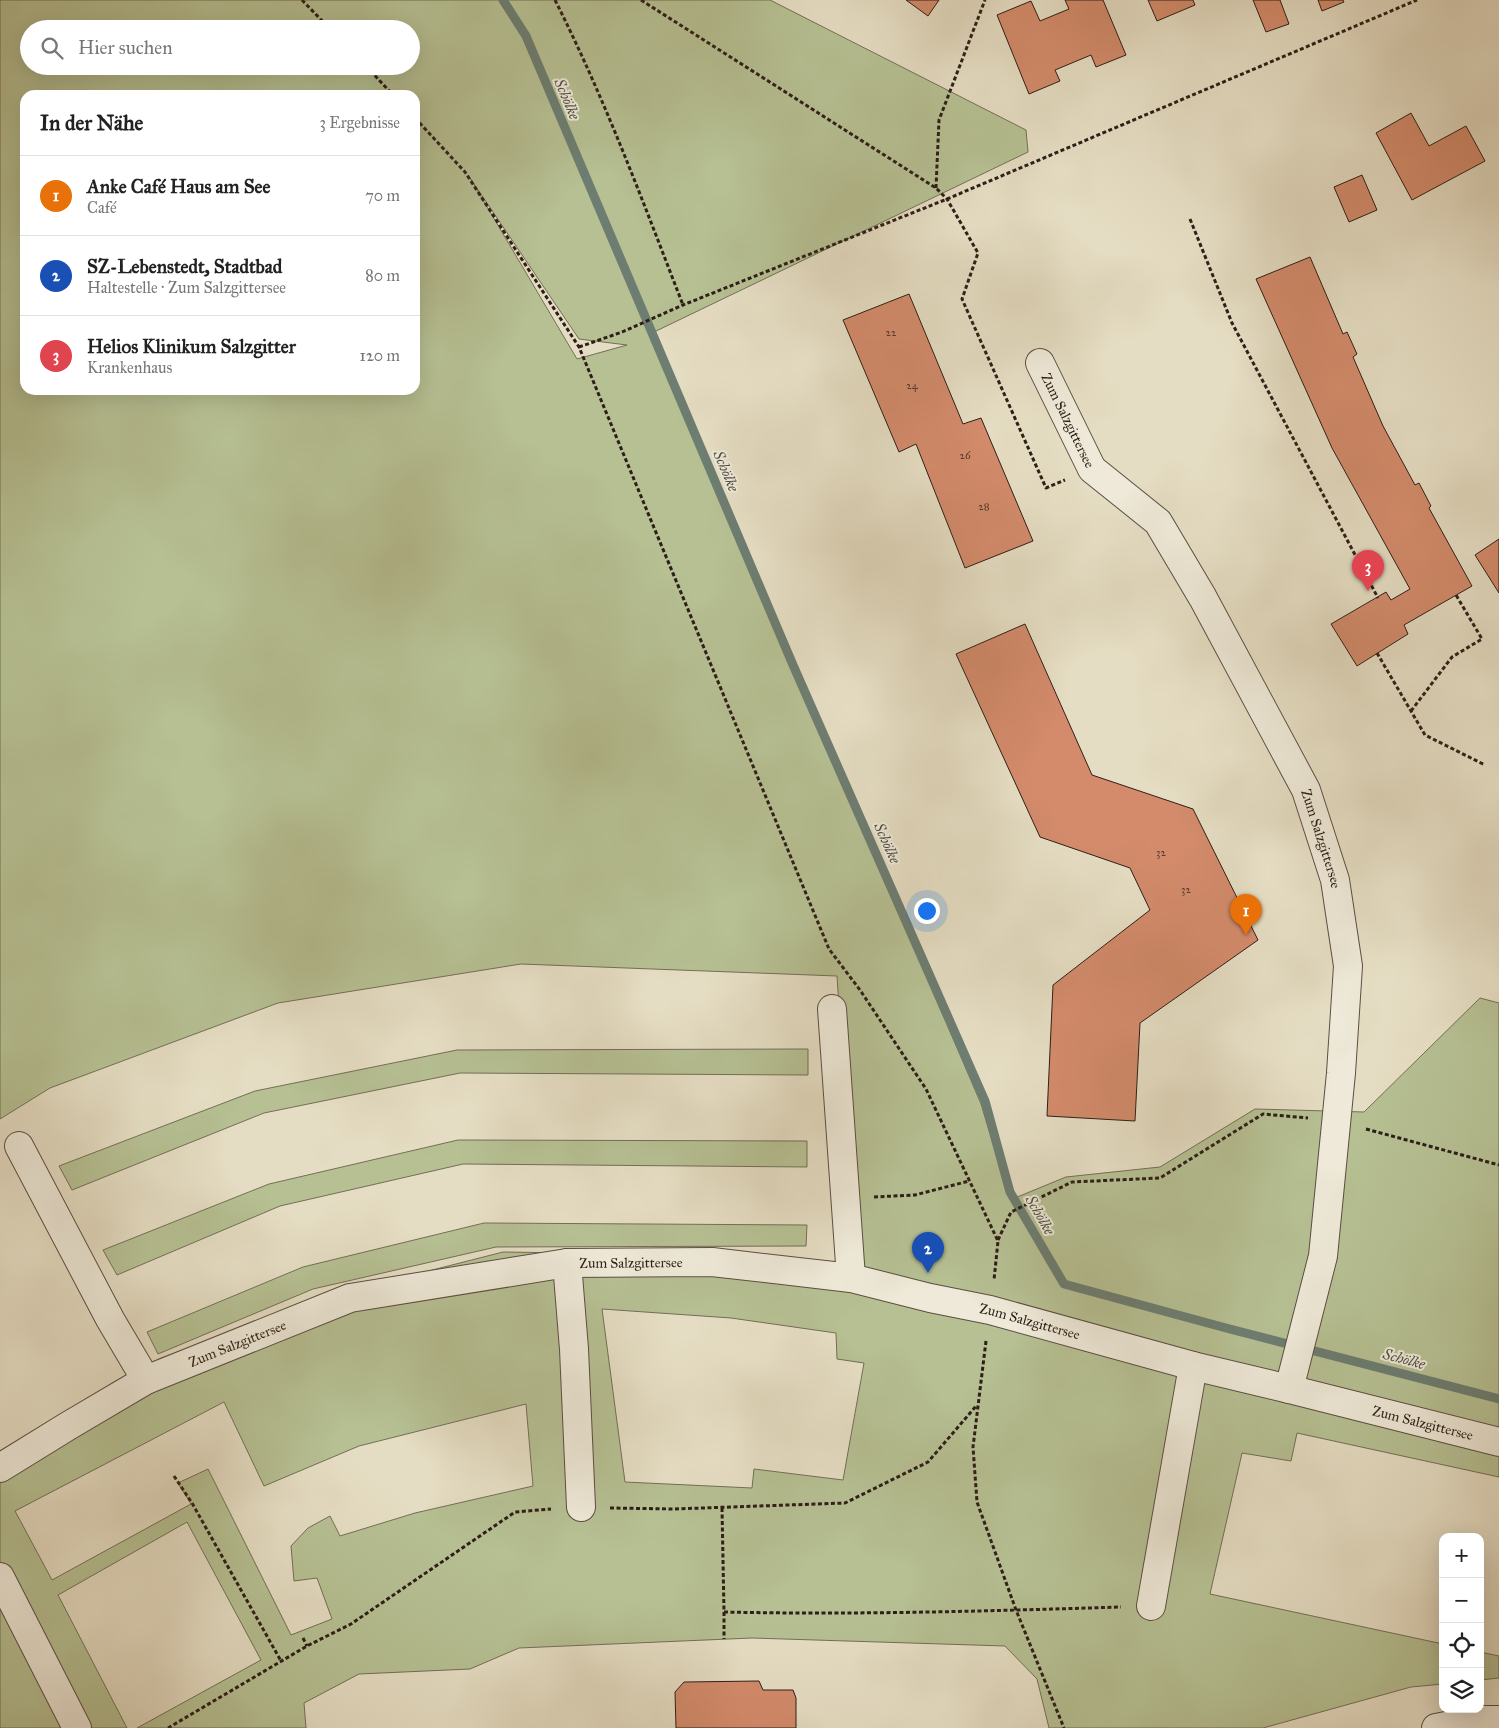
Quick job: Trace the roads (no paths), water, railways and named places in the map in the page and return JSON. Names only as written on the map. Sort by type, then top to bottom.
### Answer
[{"type":"street","name":"Zum Salzgittersee","points":[[1040,363],[1092,469],[1158,522],[1203,598],[1306,790],[1335,880],[1348,966],[1324,1256],[1289,1389]]},
{"type":"street","points":[[832,1009],[850,1278]]},
{"type":"street","points":[[19,1146],[101,1302],[146,1380]]},
{"type":"street","name":"Zum Salzgittersee","points":[[0,1468],[146,1380],[350,1298],[567,1263],[712,1262],[850,1278],[930,1298],[990,1310],[1193,1366],[1499,1442]]},
{"type":"street","points":[[567,1263],[574,1349],[581,1507]]},
{"type":"street","points":[[1151,1606],[1193,1366]]},
{"type":"street","points":[[0,1577],[77,1728]]},
{"type":"street","points":[[1436,1728],[1476,1720],[1499,1720]]},
{"type":"waterway","name":"Schölke","points":[[503,0],[526,36],[793,665],[985,1101],[1010,1192],[1064,1284],[1499,1399]]},
{"type":"place","name":"Helios Klinikum Salzgitter","points":[[1368,591]]},
{"type":"place","name":"Anke Café Haus am See","points":[[1246,935]]},
{"type":"place","name":"SZ-Lebenstedt, Stadtbad","points":[[928,1273]]}]
